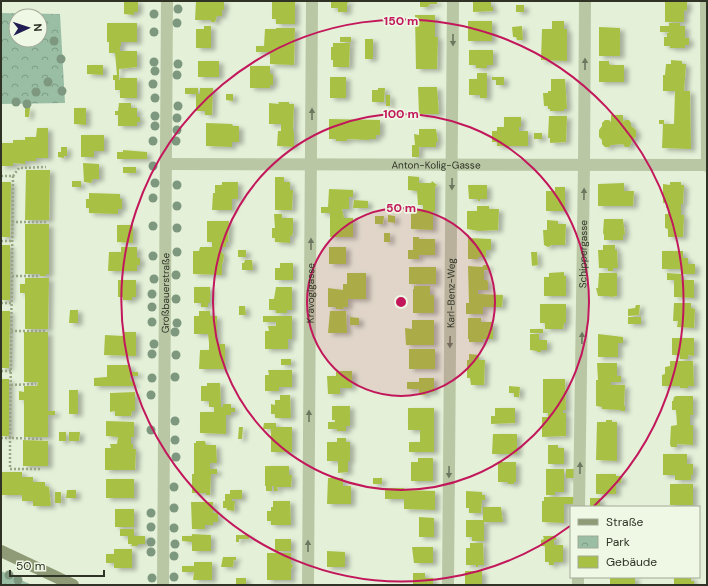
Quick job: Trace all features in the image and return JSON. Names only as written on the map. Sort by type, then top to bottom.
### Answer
[{"type":"street","name":"Großbauerstraße","points":[[163,585],[166,1]]},
{"type":"street","name":"Kravoglgasse","points":[[308,585],[312,1]]},
{"type":"street","name":"Karl-Benz-Weg","points":[[448,585],[453,1]]},
{"type":"street","name":"Schippergasse","points":[[579,506],[585,1]]},
{"type":"street","points":[[706,1],[707,165]]},
{"type":"street","name":"Anton-Kolig-Gasse","points":[[166,164],[707,165]]},
{"type":"street","points":[[1,551],[73,585]]},
{"type":"path","points":[[40,469],[10,469],[12,222],[13,176],[19,168],[46,167]]},
{"type":"path","points":[[1,176],[13,176]]},
{"type":"path","points":[[12,222],[47,222]]},
{"type":"path","points":[[1,241],[12,241]]},
{"type":"path","points":[[12,276],[38,276]]},
{"type":"path","points":[[1,303],[12,303]]},
{"type":"path","points":[[11,331],[46,331]]},
{"type":"path","points":[[1,371],[11,371]]},
{"type":"path","points":[[11,384],[36,384]]},
{"type":"path","points":[[1,438],[43,439]]},
{"type":"green space","points":[[1,13],[8,13],[8,48],[48,48],[48,14],[60,14],[65,103],[1,104]]},
{"type":"green space","points":[[1,571],[32,585],[1,585]]},
{"type":"building","points":[[124,1],[138,1],[138,12],[134,12],[134,15],[124,14]]},
{"type":"building","points":[[196,1],[224,1],[222,16],[217,16],[215,22],[211,22],[211,20],[195,20]]},
{"type":"building","points":[[272,1],[295,1],[295,24],[276,24],[276,19],[272,19]]},
{"type":"building","points":[[331,1],[350,1],[347,3],[347,12],[338,12],[338,8],[331,8]]},
{"type":"building","points":[[420,1],[437,1],[437,4],[430,4],[428,7],[420,7]]},
{"type":"building","points":[[473,1],[491,1],[493,11],[473,12]]},
{"type":"building","points":[[665,1],[687,1],[687,10],[684,11],[684,22],[665,22]]},
{"type":"building","points":[[516,5],[524,5],[524,12],[516,12]]},
{"type":"building","points":[[415,15],[435,15],[435,37],[438,37],[437,69],[416,69]]},
{"type":"building","points":[[468,21],[492,21],[492,41],[468,41]]},
{"type":"building","points":[[552,21],[564,21],[564,29],[567,29],[567,61],[541,60],[542,29],[552,29]]},
{"type":"building","points":[[107,23],[137,23],[137,42],[121,42],[120,51],[137,51],[137,67],[119,69],[119,80],[120,78],[137,78],[137,98],[120,98],[120,90],[115,90],[115,80],[113,80],[113,75],[117,75],[115,53],[109,53],[109,42],[107,42]]},
{"type":"building","points":[[669,23],[680,23],[680,26],[685,26],[685,38],[689,38],[689,45],[685,45],[685,48],[670,48],[670,46],[664,46],[664,37],[667,37],[667,33],[670,32],[660,32],[660,26],[669,26]]},
{"type":"building","points":[[204,26],[211,26],[211,48],[196,48],[196,29],[204,29]]},
{"type":"building","points":[[522,26],[523,40],[517,40],[516,37],[513,37],[512,27]]},
{"type":"building","points":[[599,27],[620,28],[620,56],[599,56]]},
{"type":"building","points":[[295,28],[294,65],[270,64],[270,52],[256,52],[256,46],[264,46],[265,29]]},
{"type":"building","points":[[340,37],[351,37],[351,42],[340,42]]},
{"type":"building","points":[[365,39],[373,39],[373,59],[365,59]]},
{"type":"building","points":[[333,43],[350,43],[349,67],[333,67],[333,60],[331,60],[331,47],[333,47]]},
{"type":"building","points":[[469,50],[493,50],[493,65],[487,65],[487,68],[476,68],[476,65],[469,65]]},
{"type":"building","points":[[671,60],[682,61],[682,64],[686,64],[684,91],[690,91],[691,149],[662,148],[663,124],[659,124],[659,120],[664,120],[664,124],[674,124],[675,91],[663,91],[663,75],[665,75],[666,64],[671,64]]},
{"type":"building","points":[[198,61],[219,61],[219,77],[198,77]]},
{"type":"building","points":[[599,61],[609,61],[609,64],[611,65],[624,65],[624,82],[599,82]]},
{"type":"building","points":[[87,65],[103,65],[103,75],[87,74]]},
{"type":"building","points":[[250,66],[270,66],[270,74],[273,74],[273,85],[270,85],[270,88],[250,88]]},
{"type":"building","points":[[477,73],[487,73],[487,98],[480,98],[480,95],[469,95],[469,79],[477,79]]},
{"type":"building","points":[[330,77],[346,77],[346,98],[330,98]]},
{"type":"building","points":[[492,77],[504,77],[504,85],[496,85],[496,80],[492,80]]},
{"type":"building","points":[[551,79],[565,79],[567,109],[564,109],[564,111],[550,111],[548,106],[544,106],[543,93],[548,93],[548,91],[551,91]]},
{"type":"building","points":[[418,87],[437,87],[439,114],[419,114]]},
{"type":"building","points":[[185,88],[198,88],[198,94],[200,94],[200,88],[213,88],[212,115],[205,115],[205,111],[196,111],[196,94],[185,94]]},
{"type":"building","points":[[378,88],[385,88],[384,102],[372,102],[372,90],[378,90]]},
{"type":"building","points":[[226,94],[233,94],[233,101],[226,100]]},
{"type":"building","points":[[386,95],[390,95],[390,106],[386,106]]},
{"type":"building","points":[[278,102],[289,102],[289,104],[294,104],[294,147],[277,146],[278,131],[281,131],[281,124],[269,124],[269,103],[279,104]]},
{"type":"building","points":[[119,103],[131,103],[131,108],[137,108],[137,117],[140,117],[140,122],[137,122],[137,126],[118,126],[118,115],[115,115],[115,111],[118,111]]},
{"type":"building","points":[[25,108],[30,108],[29,117],[25,117]]},
{"type":"building","points":[[74,108],[86,108],[86,125],[74,124]]},
{"type":"building","points":[[611,115],[623,115],[623,122],[625,120],[629,120],[631,126],[636,130],[636,137],[632,140],[629,147],[625,147],[623,144],[605,147],[602,144],[602,140],[599,137],[599,130],[605,120],[609,120],[611,122]]},
{"type":"building","points":[[549,116],[567,116],[566,142],[550,143],[550,138],[548,138]]},
{"type":"building","points":[[504,117],[521,117],[521,127],[519,127],[519,131],[528,131],[528,146],[497,146],[497,142],[492,142],[492,131],[497,131],[497,127],[504,127]]},
{"type":"building","points":[[329,119],[380,120],[380,135],[376,135],[376,139],[369,140],[347,139],[347,141],[336,141],[336,139],[329,139]]},
{"type":"building","points":[[206,123],[232,124],[233,126],[239,126],[239,142],[232,142],[232,147],[206,146]]},
{"type":"building","points":[[37,128],[48,128],[48,158],[36,158],[36,161],[25,161],[25,164],[13,163],[13,166],[1,166],[2,143],[13,143],[13,140],[25,140],[25,137],[36,137]]},
{"type":"building","points":[[419,129],[436,129],[438,142],[436,142],[436,147],[419,147],[419,157],[412,157],[412,145],[415,145],[414,134],[419,135]]},
{"type":"building","points":[[534,133],[542,133],[542,139],[534,139]]},
{"type":"building","points":[[81,135],[104,135],[104,151],[94,151],[94,157],[81,157]]},
{"type":"building","points":[[61,147],[67,147],[67,156],[64,156],[64,158],[58,157],[58,152],[61,152]]},
{"type":"building","points":[[123,150],[147,152],[147,159],[117,159],[117,152],[123,152]]},
{"type":"building","points":[[83,163],[99,164],[99,179],[93,179],[91,183],[84,182]]},
{"type":"building","points":[[123,167],[136,167],[136,173],[123,173]]},
{"type":"building","points":[[26,170],[50,170],[49,220],[25,220]]},
{"type":"building","points":[[408,176],[419,177],[419,183],[431,183],[432,181],[437,185],[435,187],[433,230],[411,229],[411,209],[423,209],[423,205],[418,205],[417,191],[408,190]]},
{"type":"building","points":[[275,177],[284,177],[284,182],[290,182],[290,190],[293,190],[292,210],[275,210]]},
{"type":"building","points":[[72,181],[81,181],[81,187],[72,187]]},
{"type":"building","points":[[1,182],[11,182],[10,237],[1,237]]},
{"type":"building","points":[[222,182],[238,182],[238,199],[232,199],[232,210],[212,210],[215,185],[222,185]]},
{"type":"building","points":[[670,182],[681,182],[681,185],[684,185],[683,204],[681,204],[681,215],[684,215],[683,237],[668,237],[668,229],[665,228],[665,214],[668,214],[668,208],[666,208],[667,203],[663,203],[663,184],[670,185]]},
{"type":"building","points":[[624,183],[624,191],[634,191],[633,206],[598,206],[598,184]]},
{"type":"building","points":[[468,185],[487,185],[487,199],[480,199],[480,201],[478,201],[478,199],[469,199]]},
{"type":"building","points":[[555,187],[565,187],[565,211],[546,211],[546,191],[555,191]]},
{"type":"building","points":[[329,189],[353,190],[353,197],[349,197],[349,209],[342,209],[344,218],[353,218],[353,237],[330,237],[330,213],[321,213],[321,207],[328,207]]},
{"type":"building","points":[[89,193],[120,194],[120,199],[122,199],[122,209],[118,209],[118,214],[89,213],[89,208],[86,208],[86,199],[89,199]]},
{"type":"building","points":[[354,200],[368,201],[368,208],[353,208]]},
{"type":"building","points":[[477,206],[489,206],[489,209],[499,209],[498,230],[479,231],[467,229],[467,211],[477,211]]},
{"type":"building","points":[[274,214],[282,214],[282,218],[293,218],[293,232],[292,236],[290,236],[290,243],[275,242],[275,238],[272,238],[272,228],[275,228]]},
{"type":"building","points":[[388,215],[395,216],[395,223],[388,222]]},
{"type":"building","points":[[375,216],[384,216],[383,224],[375,224]]},
{"type":"building","points":[[604,219],[623,219],[625,235],[623,235],[623,240],[604,240]]},
{"type":"building","points":[[547,220],[558,221],[558,224],[566,224],[565,245],[552,245],[548,247],[544,245],[543,230],[547,230]]},
{"type":"building","points":[[207,221],[229,221],[228,242],[226,242],[226,247],[221,247],[221,252],[224,255],[222,275],[193,274],[193,251],[199,251],[200,247],[212,247],[212,242],[207,242]]},
{"type":"building","points":[[25,224],[49,224],[49,274],[46,274],[46,276],[40,276],[40,274],[25,274]]},
{"type":"building","points":[[117,225],[133,225],[133,243],[117,242]]},
{"type":"building","points":[[384,233],[390,233],[390,242],[384,242]]},
{"type":"building","points":[[413,237],[419,237],[419,239],[435,239],[435,255],[419,255],[419,259],[408,259],[408,250],[413,250]]},
{"type":"building","points":[[468,238],[491,239],[491,250],[486,250],[486,257],[468,259]]},
{"type":"building","points":[[1,245],[10,245],[10,300],[1,300]]},
{"type":"building","points":[[603,245],[615,245],[615,250],[617,250],[618,268],[613,268],[613,271],[608,271],[608,268],[599,268],[598,250],[603,250]]},
{"type":"building","points":[[121,247],[137,247],[137,258],[140,258],[140,265],[137,265],[137,271],[108,271],[109,252],[121,252]]},
{"type":"building","points":[[329,247],[346,247],[346,264],[329,264]]},
{"type":"building","points":[[238,250],[246,250],[246,257],[238,257]]},
{"type":"building","points":[[662,251],[683,251],[683,258],[688,258],[688,264],[695,264],[695,274],[681,274],[681,269],[662,269]]},
{"type":"building","points":[[531,252],[537,252],[538,265],[532,266]]},
{"type":"building","points":[[245,260],[252,260],[253,270],[242,270],[242,263],[244,263]]},
{"type":"building","points":[[280,263],[293,263],[293,280],[275,280],[275,268],[280,268]]},
{"type":"building","points":[[484,265],[488,265],[488,270],[484,270],[484,280],[487,280],[488,282],[488,290],[478,290],[478,294],[503,295],[502,307],[483,307],[483,314],[466,314],[466,303],[469,303],[468,266],[482,267]]},
{"type":"building","points":[[409,267],[436,267],[436,284],[409,284]]},
{"type":"building","points":[[564,272],[564,276],[566,276],[566,296],[544,296],[544,277],[549,277],[549,273]]},
{"type":"building","points":[[347,273],[366,273],[366,299],[348,299],[348,307],[343,307],[344,309],[328,307],[328,288],[343,290],[343,284],[347,284]]},
{"type":"building","points":[[599,273],[617,273],[617,296],[598,296],[596,288],[598,288]]},
{"type":"building","points":[[667,273],[681,274],[681,280],[694,280],[694,298],[674,297],[674,280],[667,280]]},
{"type":"building","points":[[25,278],[49,278],[48,329],[25,329],[25,293],[20,293],[20,284],[25,284]]},
{"type":"building","points":[[118,280],[136,280],[136,297],[132,297],[132,300],[123,300],[123,297],[118,297]]},
{"type":"building","points":[[414,286],[430,286],[430,295],[434,295],[434,313],[413,313]]},
{"type":"building","points":[[194,287],[210,287],[210,303],[208,303],[208,307],[201,307],[201,303],[194,303]]},
{"type":"building","points":[[276,287],[292,287],[292,310],[287,310],[287,313],[276,313],[276,310],[269,310],[269,299],[274,299]]},
{"type":"building","points":[[674,303],[691,303],[691,308],[695,309],[694,328],[677,327],[678,321],[673,321]]},
{"type":"building","points":[[540,304],[566,304],[566,323],[564,323],[563,329],[545,329],[545,323],[540,323]]},
{"type":"building","points":[[636,305],[640,305],[639,315],[628,316],[628,309],[635,308]]},
{"type":"building","points":[[239,306],[245,306],[246,315],[239,315]]},
{"type":"building","points":[[70,310],[78,310],[78,323],[69,323]]},
{"type":"building","points":[[1,311],[10,311],[9,368],[1,368]]},
{"type":"building","points":[[199,311],[210,311],[210,316],[217,316],[217,344],[225,344],[225,369],[199,369],[200,350],[209,350],[209,343],[208,334],[194,334],[194,316],[199,316]]},
{"type":"building","points":[[330,311],[346,311],[347,333],[328,333]]},
{"type":"building","points":[[263,316],[292,316],[292,339],[288,339],[288,349],[265,349],[265,331],[269,331],[268,326],[276,326],[276,322],[263,322]]},
{"type":"building","points":[[350,317],[359,318],[359,325],[350,325]]},
{"type":"building","points":[[628,317],[641,317],[641,324],[628,324]]},
{"type":"building","points":[[468,318],[481,318],[481,322],[493,322],[493,339],[483,339],[483,342],[469,342]]},
{"type":"building","points":[[412,320],[434,320],[434,345],[406,345],[405,328],[412,329]]},
{"type":"building","points":[[530,329],[543,329],[543,333],[530,333]]},
{"type":"building","points":[[24,332],[48,332],[48,411],[55,411],[55,415],[48,415],[48,437],[24,437],[24,400],[19,400],[19,391],[24,392],[24,386],[37,386],[38,382],[24,382]]},
{"type":"building","points":[[123,332],[136,332],[136,356],[104,355],[105,335],[123,336]]},
{"type":"building","points":[[530,334],[539,334],[539,340],[547,340],[547,350],[537,352],[530,350]]},
{"type":"building","points":[[598,334],[623,337],[623,343],[618,343],[618,357],[598,357]]},
{"type":"building","points":[[672,338],[694,338],[694,356],[688,355],[688,359],[680,359],[680,355],[672,355]]},
{"type":"building","points":[[409,349],[435,349],[435,369],[409,369]]},
{"type":"building","points":[[469,354],[479,355],[479,360],[485,360],[484,385],[471,385],[470,378],[467,378],[467,360],[469,360]]},
{"type":"building","points":[[281,359],[291,359],[291,365],[281,365]]},
{"type":"building","points":[[670,361],[693,361],[694,386],[680,388],[680,386],[662,386],[662,375],[665,374],[665,367],[670,366]]},
{"type":"building","points":[[597,363],[617,363],[617,376],[621,376],[621,382],[611,382],[611,385],[625,385],[625,411],[602,409],[602,407],[596,406],[596,380],[598,380]]},
{"type":"building","points":[[107,365],[130,365],[131,372],[138,372],[138,376],[130,376],[130,381],[134,381],[134,386],[94,386],[94,378],[107,377]]},
{"type":"building","points":[[268,370],[292,370],[292,387],[279,387],[279,391],[265,391],[265,375],[269,375]]},
{"type":"building","points":[[352,371],[352,388],[340,388],[340,394],[328,394],[327,376],[336,376],[336,372]]},
{"type":"building","points":[[419,378],[434,378],[434,392],[426,392],[426,395],[419,395],[419,389],[407,389],[407,382],[419,382]]},
{"type":"building","points":[[1,379],[9,379],[9,436],[1,436]]},
{"type":"building","points":[[543,379],[565,379],[566,410],[563,410],[563,413],[566,413],[566,436],[542,437],[542,417],[548,417],[548,413],[543,413]]},
{"type":"building","points":[[207,383],[220,383],[221,407],[223,407],[223,404],[231,404],[231,408],[235,408],[235,412],[231,412],[231,415],[226,415],[226,434],[200,433],[200,412],[214,412],[214,407],[209,407],[209,401],[201,401],[201,386],[207,386]]},
{"type":"building","points":[[509,386],[520,387],[519,397],[514,397],[514,393],[509,393]]},
{"type":"building","points":[[69,390],[78,390],[78,414],[69,414]]},
{"type":"building","points":[[135,392],[135,411],[132,411],[131,416],[115,416],[115,411],[110,412],[110,393]]},
{"type":"building","points":[[280,395],[290,395],[291,418],[275,418],[275,414],[271,414],[271,404],[275,405],[275,400],[280,400]]},
{"type":"building","points":[[676,396],[693,396],[693,415],[690,415],[690,425],[693,425],[693,445],[677,444],[677,447],[671,447],[671,426],[677,425],[676,410],[672,410],[672,401]]},
{"type":"building","points":[[332,406],[350,406],[350,426],[346,426],[346,431],[328,429],[328,422],[335,422],[335,420],[332,420]]},
{"type":"building","points":[[408,408],[434,408],[434,452],[409,452],[409,442],[420,442],[420,430],[408,430]]},
{"type":"building","points":[[495,408],[515,408],[515,423],[491,424],[491,416],[495,416]]},
{"type":"building","points":[[606,420],[617,422],[617,461],[596,460],[597,422],[606,422]]},
{"type":"building","points":[[106,421],[134,422],[134,437],[131,437],[131,444],[133,444],[133,449],[136,449],[135,470],[105,470],[105,448],[111,448],[110,444],[117,444],[118,437],[106,436]]},
{"type":"building","points":[[264,423],[276,423],[276,427],[292,427],[292,452],[271,452],[271,429],[263,429]]},
{"type":"building","points":[[239,427],[243,427],[242,439],[238,439]]},
{"type":"building","points":[[59,432],[66,432],[66,441],[59,441]]},
{"type":"building","points":[[69,432],[80,432],[79,441],[69,441]]},
{"type":"building","points":[[493,434],[517,434],[517,454],[492,454]]},
{"type":"building","points":[[337,438],[346,438],[346,442],[350,442],[350,461],[348,461],[348,472],[338,473],[338,461],[327,461],[327,442],[337,442]]},
{"type":"building","points":[[23,440],[48,441],[48,466],[23,466]]},
{"type":"building","points":[[196,441],[205,441],[206,445],[216,445],[217,463],[210,463],[210,469],[217,469],[217,474],[211,474],[210,495],[206,495],[206,493],[192,493],[192,474],[194,474],[194,443],[196,443]]},
{"type":"building","points":[[548,445],[558,445],[558,448],[564,448],[564,464],[548,464]]},
{"type":"building","points":[[663,454],[687,454],[687,464],[693,464],[693,475],[691,475],[691,480],[675,480],[675,475],[663,475]]},
{"type":"building","points":[[418,458],[433,458],[433,481],[411,481],[411,462],[418,462]]},
{"type":"building","points":[[498,462],[516,462],[516,482],[514,482],[514,484],[508,484],[508,482],[498,482]]},
{"type":"building","points":[[265,466],[289,466],[289,475],[292,475],[291,487],[277,487],[278,491],[274,491],[274,486],[272,486],[272,491],[266,491]]},
{"type":"building","points":[[546,469],[564,469],[564,492],[555,492],[555,495],[546,495]]},
{"type":"building","points":[[566,469],[574,469],[574,478],[566,478]]},
{"type":"building","points":[[1,472],[22,472],[22,477],[33,477],[33,482],[45,482],[45,486],[49,487],[51,506],[33,506],[33,501],[22,501],[22,495],[1,495]]},
{"type":"building","points":[[596,474],[616,474],[616,476],[622,476],[621,483],[616,483],[616,494],[596,494]]},
{"type":"building","points":[[328,478],[343,478],[343,486],[351,486],[351,504],[327,504]]},
{"type":"building","points":[[373,478],[382,478],[382,484],[373,484]]},
{"type":"building","points":[[106,479],[134,479],[134,498],[106,498]]},
{"type":"building","points":[[670,484],[693,484],[693,505],[670,505]]},
{"type":"building","points":[[385,488],[435,491],[435,510],[404,509],[404,499],[385,499]]},
{"type":"building","points":[[67,490],[76,490],[76,498],[66,498]]},
{"type":"building","points":[[230,490],[242,490],[242,499],[232,499],[232,501],[235,501],[234,511],[223,508],[225,494],[230,494]]},
{"type":"building","points":[[466,491],[482,492],[482,495],[485,495],[485,500],[482,500],[481,513],[469,513],[469,508],[466,508]]},
{"type":"building","points":[[55,492],[61,492],[61,503],[55,503]]},
{"type":"building","points":[[544,497],[575,497],[575,504],[564,504],[564,523],[542,522],[542,501],[544,501]]},
{"type":"building","points":[[590,498],[600,498],[600,506],[590,506]]},
{"type":"building","points":[[273,501],[290,501],[291,525],[271,525],[271,521],[267,521],[267,511],[271,511]]},
{"type":"building","points":[[191,502],[213,502],[213,513],[218,513],[218,522],[213,522],[213,525],[205,525],[205,529],[192,529]]},
{"type":"building","points":[[483,507],[501,507],[503,522],[484,522],[484,541],[472,541],[472,537],[466,537],[466,520],[483,520]]},
{"type":"building","points":[[115,509],[134,509],[134,527],[115,527]]},
{"type":"building","points":[[419,517],[434,518],[434,537],[419,537]]},
{"type":"building","points":[[120,529],[134,529],[134,536],[145,536],[145,544],[131,546],[132,544],[128,544],[128,536],[120,536]]},
{"type":"building","points":[[192,534],[211,535],[211,551],[192,551],[192,542],[182,541],[182,536],[192,536]]},
{"type":"building","points":[[236,535],[249,535],[249,539],[239,539],[239,542],[236,542]]},
{"type":"building","points":[[543,536],[556,536],[554,545],[563,545],[563,562],[554,562],[554,565],[549,565],[549,562],[545,562],[545,546],[541,546],[541,540],[544,539]]},
{"type":"building","points":[[275,539],[291,539],[291,551],[275,551]]},
{"type":"building","points":[[470,543],[483,543],[484,565],[478,565],[478,567],[476,567],[476,565],[466,565],[466,548],[470,548]]},
{"type":"building","points":[[412,547],[433,547],[433,563],[414,563]]},
{"type":"building","points":[[114,549],[132,549],[132,568],[114,568],[114,563],[106,563],[106,554],[114,554]]},
{"type":"building","points":[[327,551],[345,552],[345,567],[327,567]]},
{"type":"building","points":[[267,553],[291,553],[291,563],[293,566],[291,569],[291,580],[267,580]]},
{"type":"building","points":[[223,557],[236,557],[233,567],[221,567]]},
{"type":"building","points":[[194,562],[212,562],[212,580],[193,580],[194,572],[182,572],[182,566],[194,566]]},
{"type":"building","points":[[465,571],[482,571],[482,585],[465,585]]},
{"type":"building","points":[[413,573],[425,573],[425,578],[433,578],[433,585],[413,585]]},
{"type":"building","points":[[236,578],[246,578],[246,585],[236,585]]},
{"type":"building","points":[[610,578],[635,578],[635,585],[610,585]]},
{"type":"building","points":[[674,578],[691,578],[691,581],[694,581],[694,585],[674,585]]}]
